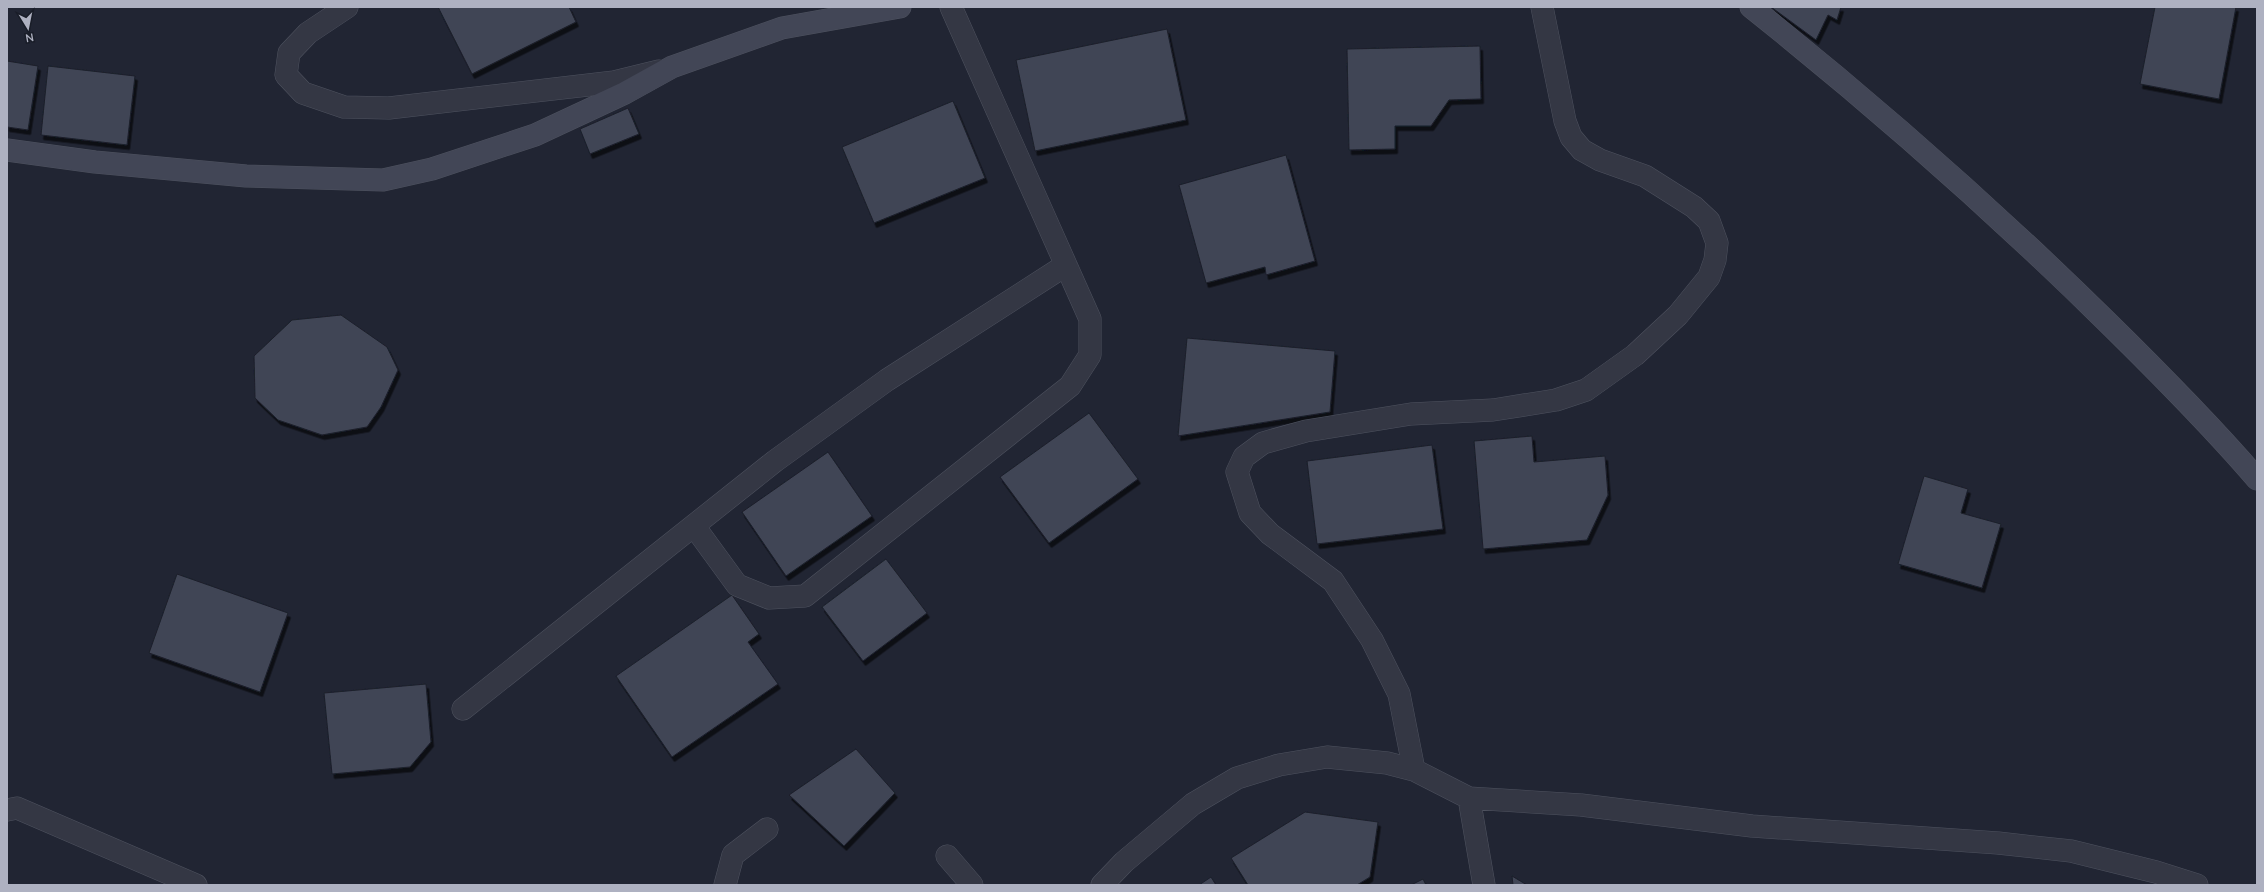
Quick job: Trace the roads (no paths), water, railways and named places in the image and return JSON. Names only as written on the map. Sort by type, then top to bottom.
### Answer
[{"type":"main road","points":[[7,150],[95,162],[246,176],[383,180],[432,169],[535,135],[625,93],[672,68],[782,28],[900,7]]},
{"type":"main road","points":[[1751,7],[1824,65],[2031,246],[2175,390],[2257,479]]},
{"type":"street","points":[[347,7],[308,33],[289,53],[286,75],[303,93],[344,106],[389,108],[614,82],[672,68]]},
{"type":"street","points":[[694,526],[737,585],[769,598],[805,596],[1070,386],[1090,355],[1090,319],[951,7]]},
{"type":"street","points":[[1414,770],[1399,694],[1372,640],[1332,581],[1270,534],[1250,513],[1237,472],[1244,457],[1264,443],[1306,431],[1411,414],[1493,410],[1556,400],[1586,390],[1620,366],[1649,342],[1682,310],[1709,277],[1715,260],[1717,243],[1709,221],[1694,207],[1645,176],[1600,160],[1582,150],[1571,137],[1565,121],[1542,7]]},
{"type":"street","points":[[463,710],[775,461],[887,380],[1066,266]]},
{"type":"street","points":[[1102,885],[1124,862],[1192,804],[1237,778],[1279,765],[1327,757],[1387,763],[1414,770],[1469,798],[1581,805],[1752,826],[1998,843],[2070,851],[2156,872],[2197,885]]},
{"type":"street","points":[[1469,798],[1484,885]]},
{"type":"street","points":[[7,810],[17,808],[196,885]]},
{"type":"street","points":[[725,885],[734,855],[767,829]]},
{"type":"street","points":[[947,856],[972,885]]}]
